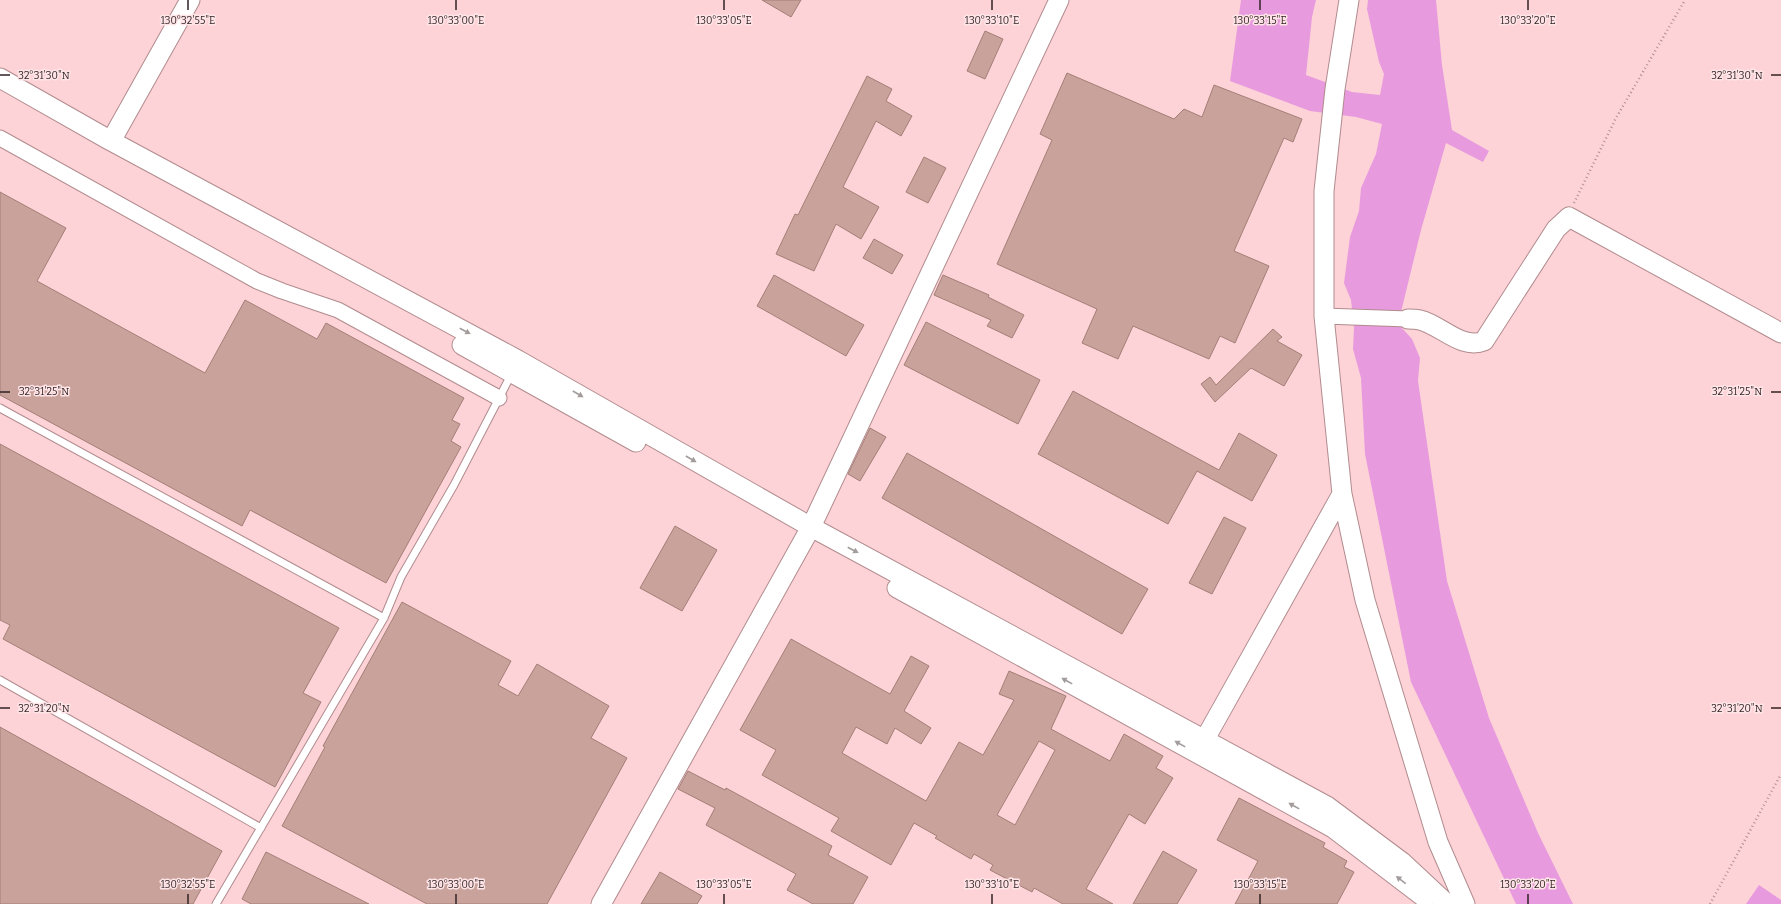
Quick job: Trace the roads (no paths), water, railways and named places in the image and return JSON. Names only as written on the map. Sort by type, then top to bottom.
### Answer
[{"type":"street","points":[[111,140],[190,0]]},
{"type":"street","points":[[601,904],[808,532],[1059,0]]},
{"type":"street","points":[[1349,0],[1335,89],[1324,191],[1324,316],[1342,494],[1365,600],[1438,842],[1465,904]]},
{"type":"street","points":[[0,78],[1334,828],[1432,904]]},
{"type":"street","points":[[0,87],[515,367]]},
{"type":"street","points":[[0,138],[257,281],[338,310],[499,398]]},
{"type":"street","points":[[1324,316],[1420,320],[1462,341],[1476,344],[1484,341],[1556,229],[1569,217],[1781,333]]},
{"type":"street","points":[[1205,739],[1342,494]]},
{"type":"street","points":[[808,532],[1205,739],[1327,806],[1402,862],[1447,904]]},
{"type":"lane","points":[[216,904],[384,618],[401,577],[454,485],[515,367]]},
{"type":"lane","points":[[0,408],[384,618]]},
{"type":"lane","points":[[0,680],[261,828]]}]
